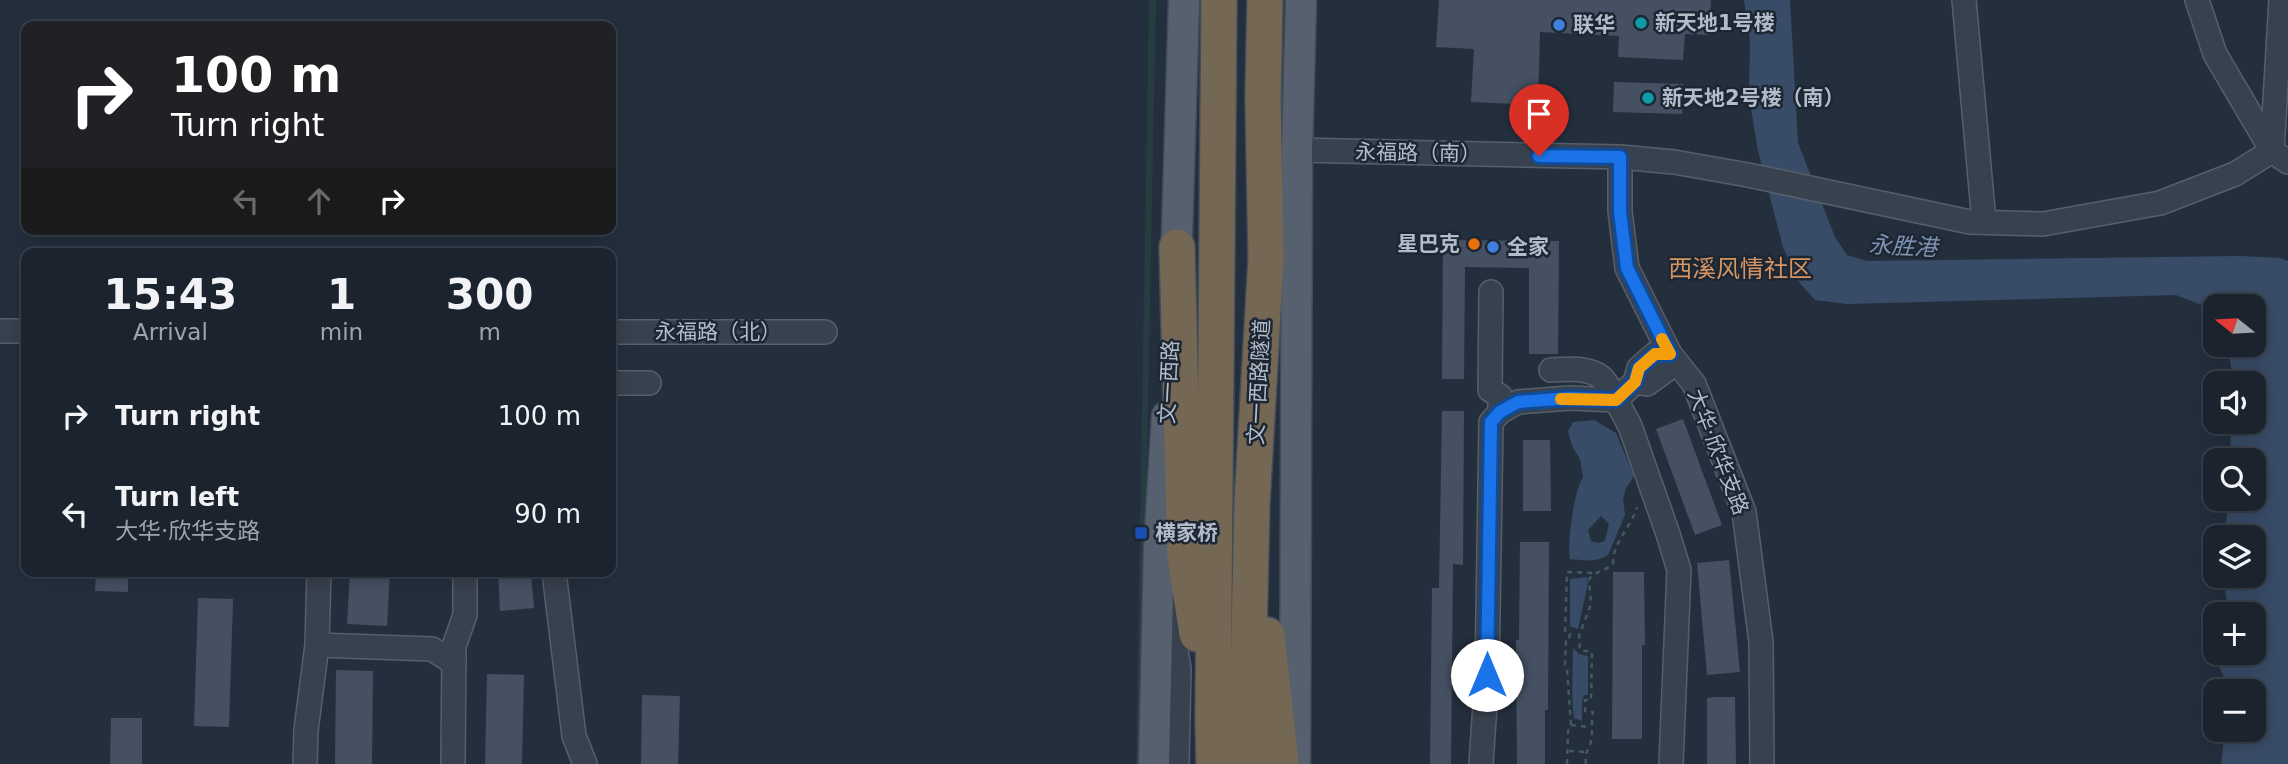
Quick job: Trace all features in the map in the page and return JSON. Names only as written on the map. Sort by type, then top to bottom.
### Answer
[{"type":"highway","name":"文一西路隧道","points":[[1214,764],[1219,0]]},
{"type":"highway","name":"文一西路隧道","points":[[1245,764],[1252,503],[1266,259],[1265,0]]},
{"type":"highway","points":[[1177,247],[1185,558],[1213,721]]},
{"type":"highway","points":[[1252,503],[1281,764]]},
{"type":"main road","name":"文一西路","points":[[1153,764],[1159,550],[1177,247],[1184,0]]},
{"type":"main road","points":[[1295,764],[1297,150],[1301,0]]},
{"type":"street","points":[[1964,0],[1983,222]]},
{"type":"street","points":[[2197,0],[2215,54],[2280,157]]},
{"type":"street","points":[[2280,157],[2281,0]]},
{"type":"street","name":"永福路（南）","points":[[1297,150],[1620,157],[1674,162],[1748,174],[1970,222],[2043,224],[2160,203],[2280,157]]},
{"type":"street","name":"大华·欣华支路","points":[[1620,157],[1620,212],[1627,268],[1670,354],[1694,384],[1744,512],[1760,642],[1762,764]]},
{"type":"street","points":[[1492,292],[1490,390],[1500,396],[1500,412]]},
{"type":"street","points":[[0,331],[21,331]]},
{"type":"street","name":"永福路（北）","points":[[616,332],[825,332]]},
{"type":"street","points":[[1481,764],[1487,675],[1491,422],[1500,412],[1518,402],[1570,398],[1616,400],[1635,382],[1639,368],[1655,354],[1670,354]]},
{"type":"street","points":[[1551,370],[1572,369],[1591,372],[1602,378],[1630,426],[1679,569],[1671,764]]},
{"type":"street","points":[[616,383],[649,383]]},
{"type":"street","points":[[1159,550],[1179,669],[1177,764]]},
{"type":"street","points":[[305,764],[306,730],[317,645],[318,577]]},
{"type":"street","points":[[453,764],[454,646],[464,615],[465,577]]},
{"type":"street","points":[[555,577],[573,736],[585,764]]},
{"type":"street","points":[[317,645],[432,649],[454,663]]},
{"type":"path","points":[[1579,636],[1565,632],[1567,572],[1595,573],[1613,564],[1612,556],[1637,508],[1637,492],[1650,481]]},
{"type":"path","points":[[1586,764],[1585,752],[1591,742],[1593,712],[1585,711],[1585,701],[1591,700],[1592,652],[1580,650],[1579,636],[1591,604],[1590,579],[1595,573]]},
{"type":"path","points":[[1567,764],[1568,731],[1571,725],[1565,665],[1566,639],[1569,639],[1570,634]]},
{"type":"path","points":[[1571,725],[1590,727]]},
{"type":"path","points":[[1569,751],[1585,752]]},
{"type":"green space","points":[[1149,0],[1156,0],[1141,764],[1136,764]]},
{"type":"water","points":[[1744,0],[1790,0],[1798,143],[1835,237],[1847,255],[1867,261],[2240,256],[2280,258],[2288,261],[2288,764],[2221,764],[2224,742],[2266,742],[2266,679],[2225,679],[2218,665],[2266,665],[2266,602],[2227,602],[2225,588],[2266,588],[2266,525],[2226,525],[2227,511],[2266,511],[2266,448],[2230,448],[2231,434],[2266,434],[2266,371],[2232,371],[2229,357],[2266,357],[2266,294],[2203,294],[2203,305],[2176,295],[1847,304],[1815,300],[1798,281],[1783,247],[1758,151],[1749,96],[1750,41]]},
{"type":"water","points":[[1594,420],[1616,433],[1634,476],[1626,488],[1623,499],[1625,515],[1608,555],[1594,560],[1570,559],[1572,517],[1583,477],[1580,459],[1572,446],[1568,431],[1573,422]],"holes":[[[1601,516],[1609,524],[1605,541],[1591,541],[1588,530]]]},
{"type":"water","points":[[1587,577],[1578,629],[1570,626],[1570,579]]},
{"type":"water","points":[[1573,648],[1579,654],[1588,656],[1588,695],[1584,695],[1582,702],[1582,721],[1574,718]]},
{"type":"building","points":[[1439,0],[1711,0],[1709,35],[1685,34],[1683,60],[1618,57],[1619,36],[1540,32],[1538,105],[1471,102],[1474,49],[1436,47]]},
{"type":"building","name":"新天地2号楼（南）","points":[[1614,82],[1683,84],[1682,114],[1613,112]]},
{"type":"building","points":[[1443,240],[1559,241],[1558,354],[1529,354],[1529,268],[1465,267],[1464,379],[1442,379]]},
{"type":"building","points":[[1442,411],[1464,411],[1463,565],[1453,564],[1451,764],[1430,764],[1432,588],[1439,588]]},
{"type":"building","points":[[1683,419],[1722,525],[1695,535],[1656,429]]},
{"type":"building","points":[[1523,440],[1550,440],[1551,511],[1523,511]]},
{"type":"building","points":[[1520,542],[1549,542],[1545,764],[1517,764],[1516,640],[1519,640]]},
{"type":"building","points":[[1729,560],[1740,672],[1707,675],[1697,563]]},
{"type":"building","points":[[1613,572],[1644,572],[1642,739],[1612,739]]},
{"type":"building","points":[[96,577],[128,577],[128,592],[95,591]]},
{"type":"building","points":[[350,577],[390,577],[387,626],[347,624]]},
{"type":"building","points":[[498,577],[531,577],[534,608],[500,611]]},
{"type":"building","points":[[198,598],[233,599],[229,727],[194,726]]},
{"type":"building","points":[[336,670],[373,671],[372,764],[335,764]]},
{"type":"building","points":[[487,674],[524,675],[522,764],[485,764]]},
{"type":"building","points":[[642,695],[680,696],[678,764],[641,764]]},
{"type":"building","points":[[1735,697],[1736,764],[1707,764],[1707,698]]},
{"type":"building","points":[[111,718],[142,718],[142,764],[110,764]]},
{"type":"slow traffic","points":[[1561,399],[1616,400],[1635,382],[1639,368],[1655,354],[1670,354],[1662,339]]},
{"type":"place","name":"新天地1号楼","points":[[1641,23]]},
{"type":"place","name":"联华","points":[[1559,25]]},
{"type":"place","name":"新天地2号楼（南）","points":[[1648,98]]},
{"type":"place","name":"星巴克","points":[[1474,244]]},
{"type":"place","name":"全家","points":[[1493,247]]},
{"type":"place","name":"横家桥","points":[[1141,533]]},
{"type":"district","name":"西溪风情社区","points":[[1740,269]]},
{"type":"route","points":[[1487,675],[1491,422],[1500,412],[1518,402],[1570,398],[1616,400],[1635,382],[1639,368],[1655,354],[1670,354],[1627,268],[1620,212],[1620,157],[1539,156]]},
{"type":"water label","name":"永胜港","points":[[1903,246]]}]
